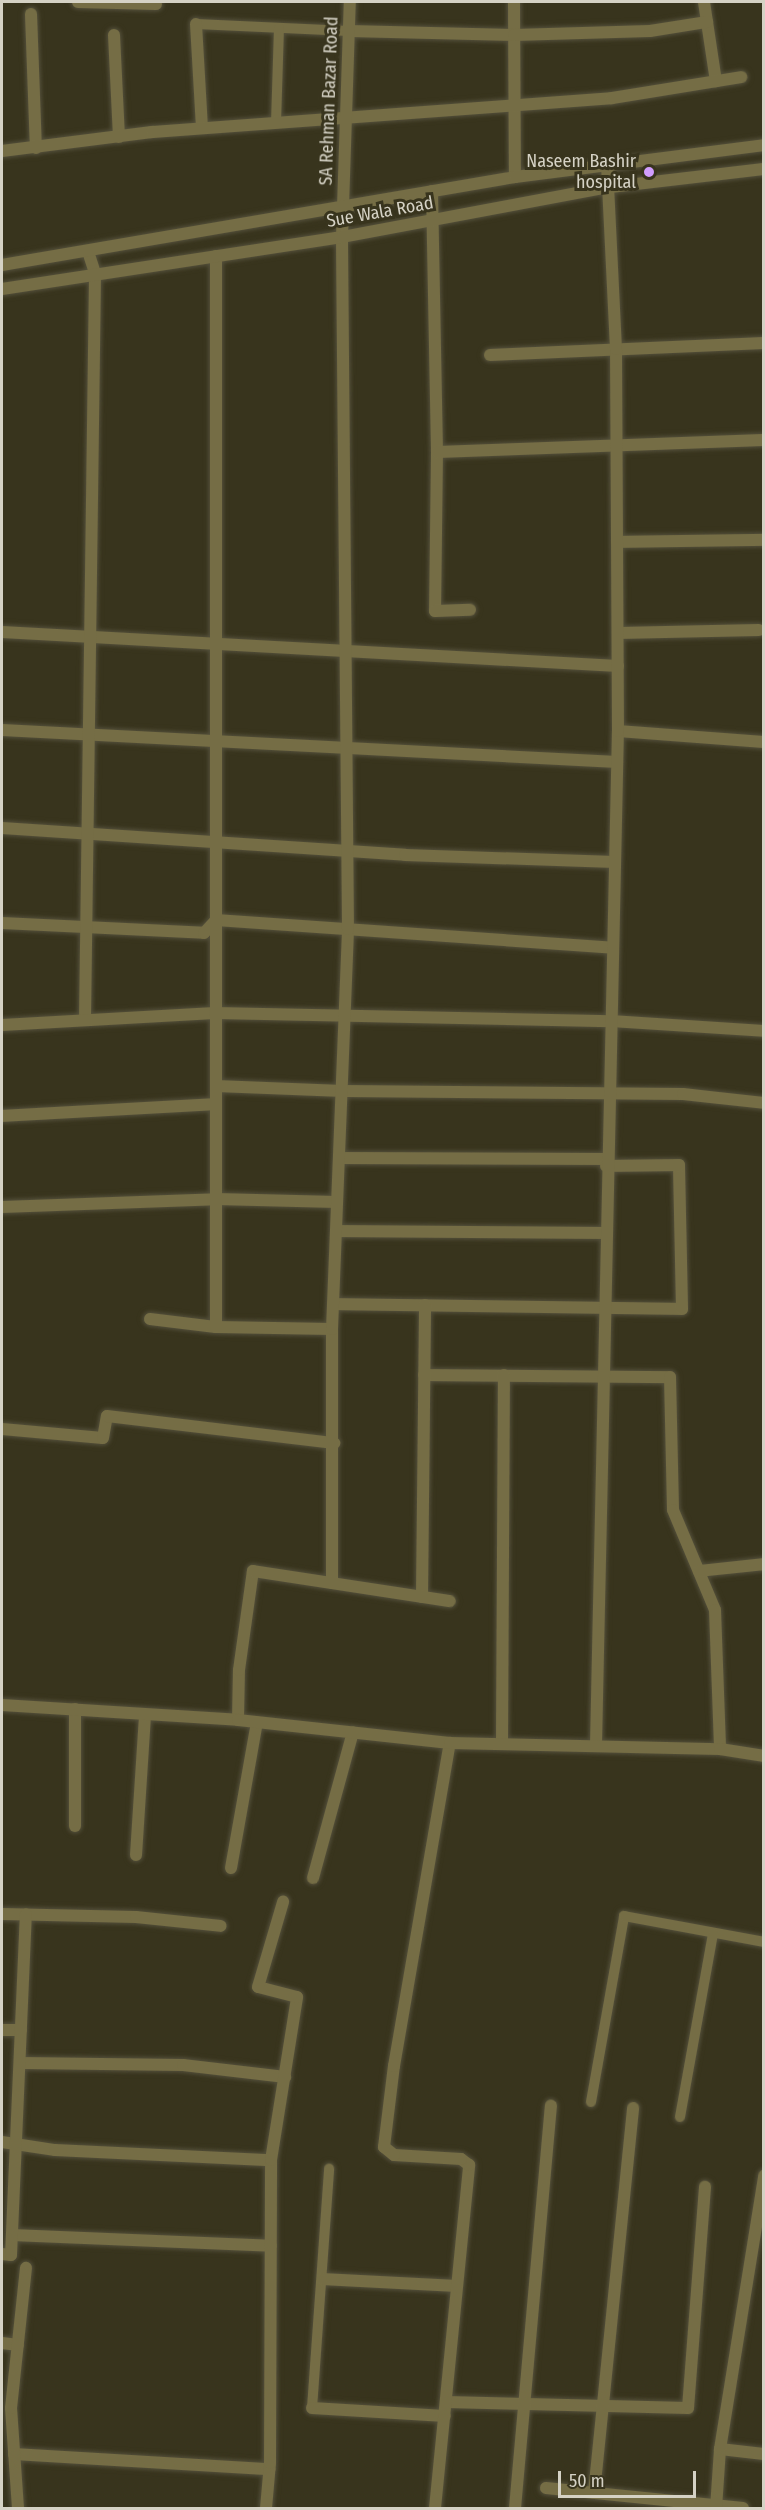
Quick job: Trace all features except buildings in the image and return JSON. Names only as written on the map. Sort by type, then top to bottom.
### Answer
[{"type":"street","points":[[78,2],[156,4]]},
{"type":"street","name":"SA Rehman Bazar Road","points":[[332,1583],[334,1443],[332,1329],[347,1016],[348,929],[342,237],[348,117],[350,2]]},
{"type":"street","points":[[514,2],[515,177]]},
{"type":"street","points":[[704,2],[716,81]]},
{"type":"street","points":[[31,14],[36,148]]},
{"type":"street","points":[[349,31],[514,34],[650,31],[707,22]]},
{"type":"street","points":[[196,24],[201,128]]},
{"type":"street","points":[[114,35],[119,137]]},
{"type":"street","points":[[2,151],[201,128],[612,98],[741,76]]},
{"type":"street","points":[[2,265],[515,177],[764,145]]},
{"type":"street","points":[[596,1745],[607,1093],[611,1021],[618,732],[616,349],[610,187],[607,166]]},
{"type":"street","name":"Sue Wala Road","points":[[2,289],[434,222],[610,187],[764,169]]},
{"type":"street","points":[[432,191],[437,452],[435,611],[470,610]]},
{"type":"street","points":[[85,1020],[88,638],[95,273],[88,251]]},
{"type":"street","points":[[216,256],[219,646],[215,1012],[216,1327]]},
{"type":"street","points":[[490,355],[764,343]]},
{"type":"street","points":[[437,452],[764,440]]},
{"type":"street","points":[[617,542],[764,540]]},
{"type":"street","points":[[618,633],[759,630]]},
{"type":"street","points":[[2,632],[219,646],[618,666]]},
{"type":"street","points":[[2,730],[346,750],[617,762]]},
{"type":"street","points":[[618,732],[764,742]]},
{"type":"street","points":[[2,828],[348,849],[405,855],[615,862]]},
{"type":"street","points":[[2,923],[204,933],[216,920]]},
{"type":"street","points":[[216,920],[613,948]]},
{"type":"street","points":[[2,1025],[215,1012],[611,1021],[764,1031]]},
{"type":"street","points":[[216,1086],[343,1091],[683,1094],[764,1103]]},
{"type":"street","points":[[2,1116],[216,1104]]},
{"type":"street","points":[[333,1304],[682,1309],[679,1165],[340,1158]]},
{"type":"street","points":[[2,1207],[216,1199],[337,1202]]},
{"type":"street","points":[[336,1230],[604,1233]]},
{"type":"street","points":[[422,1597],[425,1305]]},
{"type":"street","points":[[150,1319],[216,1327],[332,1329]]},
{"type":"street","points":[[424,1375],[670,1377],[673,1510],[715,1610],[720,1749]]},
{"type":"street","points":[[502,1744],[504,1376]]},
{"type":"street","points":[[2,1429],[103,1438],[107,1416],[334,1443]]},
{"type":"street","points":[[699,1571],[764,1564]]},
{"type":"street","points":[[238,1719],[238,1670],[253,1571],[450,1601]]},
{"type":"street","points":[[2,1705],[238,1719],[450,1743],[720,1749],[764,1756]]},
{"type":"street","points":[[75,1709],[75,1826]]},
{"type":"street","points":[[136,1855],[145,1714]]},
{"type":"street","points":[[231,1868],[257,1722]]},
{"type":"street","points":[[313,1878],[353,1732]]},
{"type":"street","points":[[435,2508],[469,2165],[461,2158],[394,2155],[384,2147],[394,2066],[450,1743]]},
{"type":"street","points":[[266,2508],[270,2469],[271,2160],[297,1998],[258,1986],[283,1902]]},
{"type":"street","points":[[2,1914],[136,1917],[221,1926]]},
{"type":"street","points":[[2,2254],[11,2255],[26,1914]]},
{"type":"street","points":[[2,2030],[21,2030]]},
{"type":"street","points":[[20,2063],[183,2065],[285,2077]]},
{"type":"street","points":[[514,2508],[551,2106]]},
{"type":"street","points":[[594,2493],[633,2108]]},
{"type":"street","points":[[2,2142],[55,2150],[271,2160]]},
{"type":"street","points":[[716,2507],[720,2449],[764,2175]]},
{"type":"street","points":[[446,2402],[688,2408],[705,2187]]},
{"type":"street","points":[[12,2235],[271,2246]]},
{"type":"street","points":[[18,2508],[14,2454],[7,2427],[26,2268]]},
{"type":"street","points":[[323,2279],[456,2286]]},
{"type":"street","points":[[2,2343],[18,2345]]},
{"type":"street","points":[[312,2408],[445,2416]]},
{"type":"street","points":[[720,2449],[764,2454]]},
{"type":"street","points":[[14,2454],[270,2469]]},
{"type":"street","points":[[546,2488],[670,2505],[743,2508]]},
{"type":"lane","points":[[196,24],[349,31]]},
{"type":"lane","points":[[276,123],[279,28]]},
{"type":"lane","points":[[591,2102],[624,1916],[764,1942]]},
{"type":"lane","points":[[680,2117],[713,1933]]},
{"type":"lane","points":[[312,2408],[323,2279],[329,2169]]},
{"type":"place","name":"Naseem Bashir hospital","points":[[649,172]]}]
